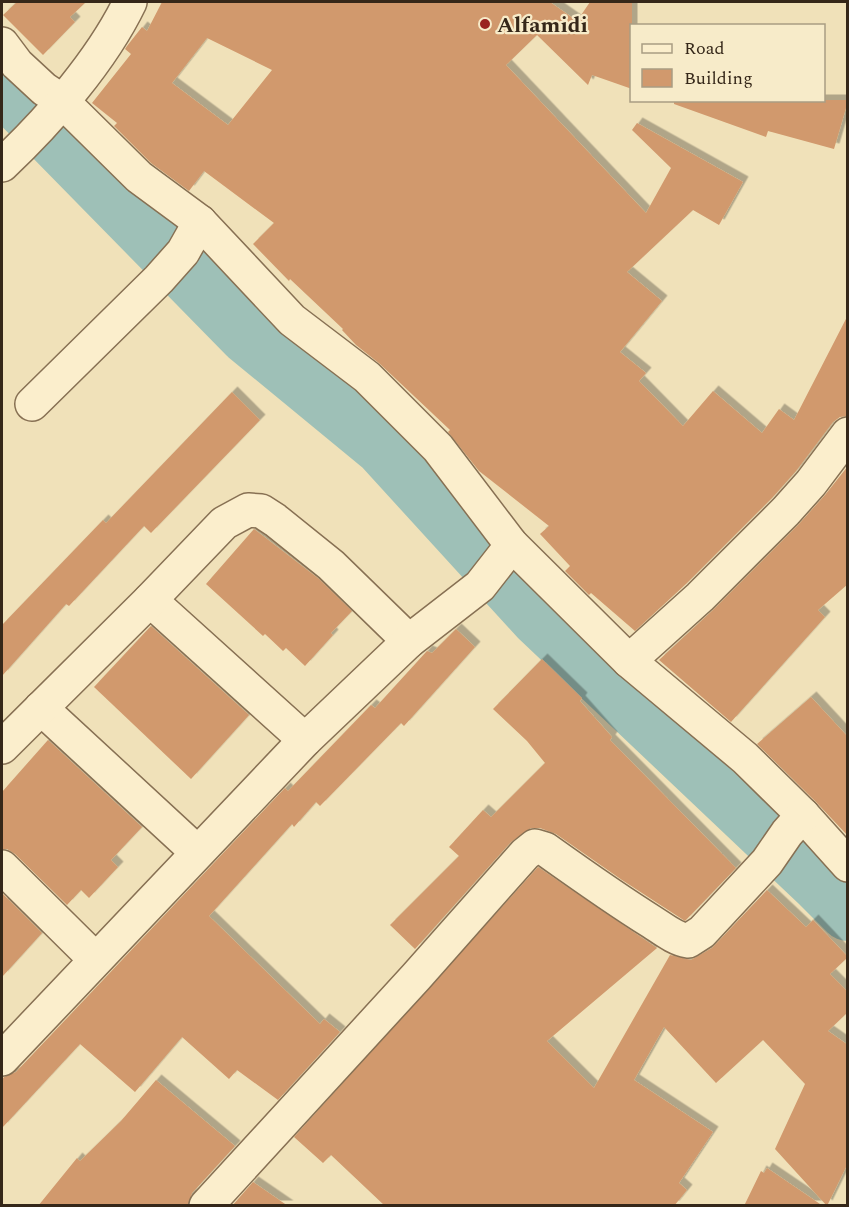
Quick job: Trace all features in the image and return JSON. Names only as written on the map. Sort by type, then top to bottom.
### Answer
[{"type":"street","points":[[2,165],[27,141],[100,51],[120,23],[130,2]]},
{"type":"street","points":[[2,44],[17,64],[44,89],[56,107],[139,177],[200,222],[292,320],[367,377],[438,448],[508,549],[629,661],[745,758],[795,824],[848,865]]},
{"type":"street","points":[[32,404],[159,279],[183,252],[200,222]]},
{"type":"street","points":[[629,661],[700,597],[786,511],[811,483],[848,434]]},
{"type":"street","points":[[2,747],[224,523],[248,510],[261,511],[275,520],[331,565],[409,641]]},
{"type":"street","points":[[2,1059],[305,740],[409,641],[480,585],[508,549]]},
{"type":"street","points":[[150,600],[305,740]]},
{"type":"street","points":[[41,708],[197,852]]},
{"type":"street","points":[[206,1206],[416,977],[525,854],[535,846],[545,849],[615,900],[680,940],[688,941],[702,932],[767,862],[795,824]]},
{"type":"street","points":[[2,867],[95,959]]},
{"type":"building","points":[[17,2],[86,2],[70,17],[75,22],[43,55],[3,15]]},
{"type":"building","points":[[162,2],[550,2],[577,21],[590,2],[632,2],[630,88],[592,75],[588,85],[537,35],[506,65],[646,213],[671,168],[632,130],[637,123],[743,182],[719,225],[693,210],[627,272],[662,301],[620,352],[646,373],[639,381],[683,426],[713,391],[762,433],[779,409],[794,420],[848,315],[848,416],[840,417],[833,422],[796,471],[772,498],[635,631],[591,593],[589,595],[565,571],[570,566],[540,534],[549,526],[479,471],[448,432],[450,430],[380,364],[356,345],[343,329],[290,279],[289,281],[253,244],[274,223],[204,171],[189,191],[151,163],[114,126],[117,123],[92,103],[131,54],[125,49],[142,27],[147,31]],"holes":[[[207,38],[272,70],[228,125],[172,83]]]},
{"type":"building","points":[[848,100],[834,149],[768,131],[766,137],[674,104],[674,102]]},
{"type":"building","points":[[232,392],[260,420],[151,533],[144,526],[69,606],[66,604],[2,676],[2,625],[103,520],[106,523]]},
{"type":"building","points":[[848,466],[848,584],[818,610],[825,617],[731,722],[659,660],[799,524]]},
{"type":"building","points":[[254,529],[319,579],[352,611],[305,666],[286,648],[283,651],[265,634],[263,636],[206,584]]},
{"type":"building","points":[[151,626],[249,715],[191,779],[94,687]]},
{"type":"building","points":[[456,629],[475,647],[404,726],[401,723],[320,806],[316,802],[294,827],[292,824],[209,916],[320,1024],[324,1019],[340,1032],[278,1100],[237,1070],[229,1079],[182,1037],[135,1092],[80,1044],[2,1128],[2,1080],[4,1077],[16,1072],[285,788],[288,791],[371,705],[375,708],[427,651],[432,653]]},
{"type":"building","points":[[542,659],[582,698],[580,701],[612,737],[610,740],[736,868],[685,921],[556,834],[540,828],[531,828],[511,842],[415,949],[390,925],[459,856],[449,847],[483,810],[491,817],[545,763],[527,741],[493,709]]},
{"type":"building","points":[[811,697],[848,737],[848,836],[757,744]]},
{"type":"building","points":[[48,740],[142,827],[111,860],[118,867],[89,898],[81,890],[67,905],[15,854],[2,849],[2,792]]},
{"type":"building","points":[[538,867],[657,948],[547,1041],[594,1088],[670,955],[691,960],[712,948],[767,890],[806,927],[813,920],[848,957],[830,974],[848,992],[848,1012],[828,1031],[848,1045],[848,1163],[827,1206],[775,1149],[805,1084],[763,1040],[716,1083],[664,1027],[634,1080],[713,1132],[679,1183],[687,1190],[674,1206],[385,1206],[331,1155],[323,1163],[294,1137]]},
{"type":"building","points":[[2,893],[42,933],[2,977]]},
{"type":"building","points":[[156,1080],[235,1146],[192,1193],[188,1206],[38,1206],[77,1158],[80,1161],[121,1121]]},
{"type":"building","points":[[767,1168],[823,1206],[744,1206],[761,1171],[764,1173]]},
{"type":"building","points":[[253,1182],[288,1206],[232,1206]]},
{"type":"waterway","points":[[2,85],[247,335],[382,446],[539,618],[848,912]]},
{"type":"place","name":"Alfamidi","points":[[485,24]]}]
